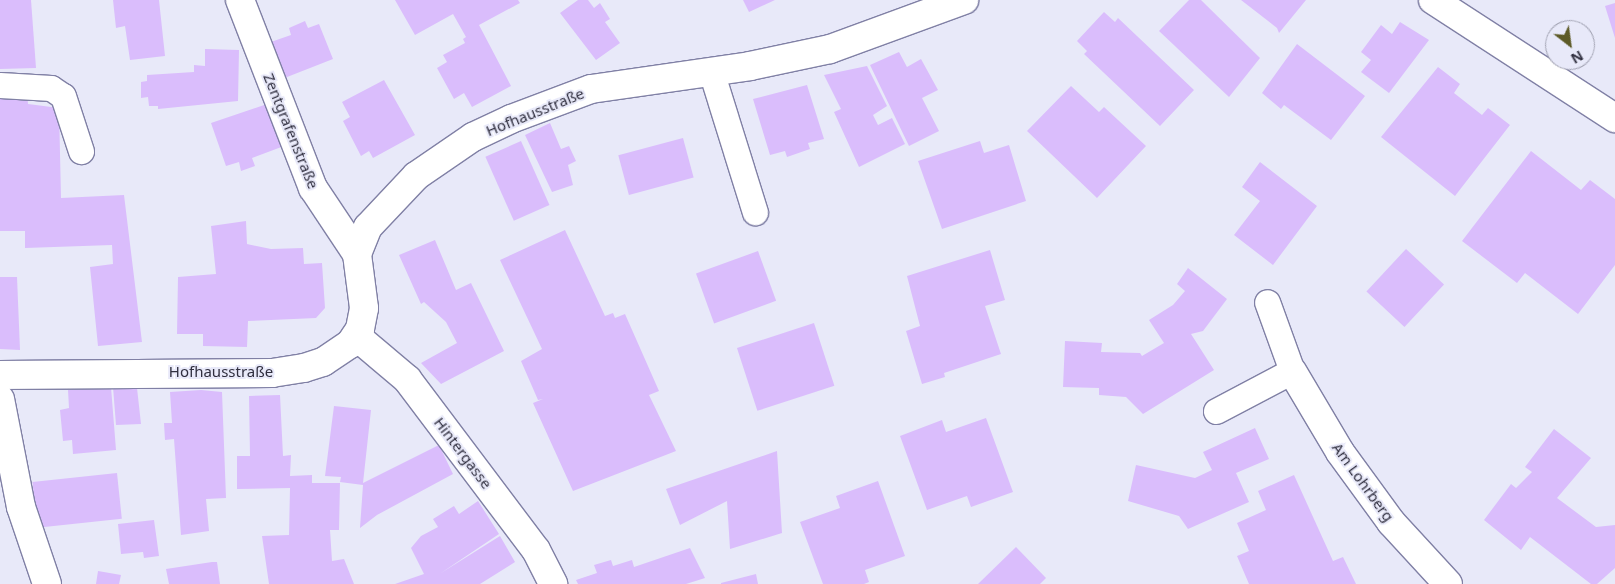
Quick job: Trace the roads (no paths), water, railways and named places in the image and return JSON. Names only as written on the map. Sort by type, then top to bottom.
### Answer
[{"type":"street","name":"Zentgrafenstraße","points":[[240,0],[313,188],[357,254]]},
{"type":"street","name":"Hofhausstraße","points":[[0,375],[288,372],[323,362],[340,352],[356,336],[364,308],[357,254],[368,227],[401,190],[440,158],[473,138],[511,118],[591,89],[711,71],[830,50],[964,0]]},
{"type":"street","points":[[1433,0],[1615,118]]},
{"type":"street","name":"Hintergasse","points":[[356,336],[407,380],[536,550],[553,584]]},
{"type":"street","name":"Am Lohrberg","points":[[1292,370],[1340,452],[1391,522],[1448,584]]},
{"type":"street","points":[[0,399],[21,507],[47,584]]},
{"type":"lane","points":[[711,71],[755,212]]},
{"type":"lane","points":[[0,85],[51,88],[63,96],[81,151]]},
{"type":"lane","points":[[1216,411],[1292,370],[1267,302]]}]
